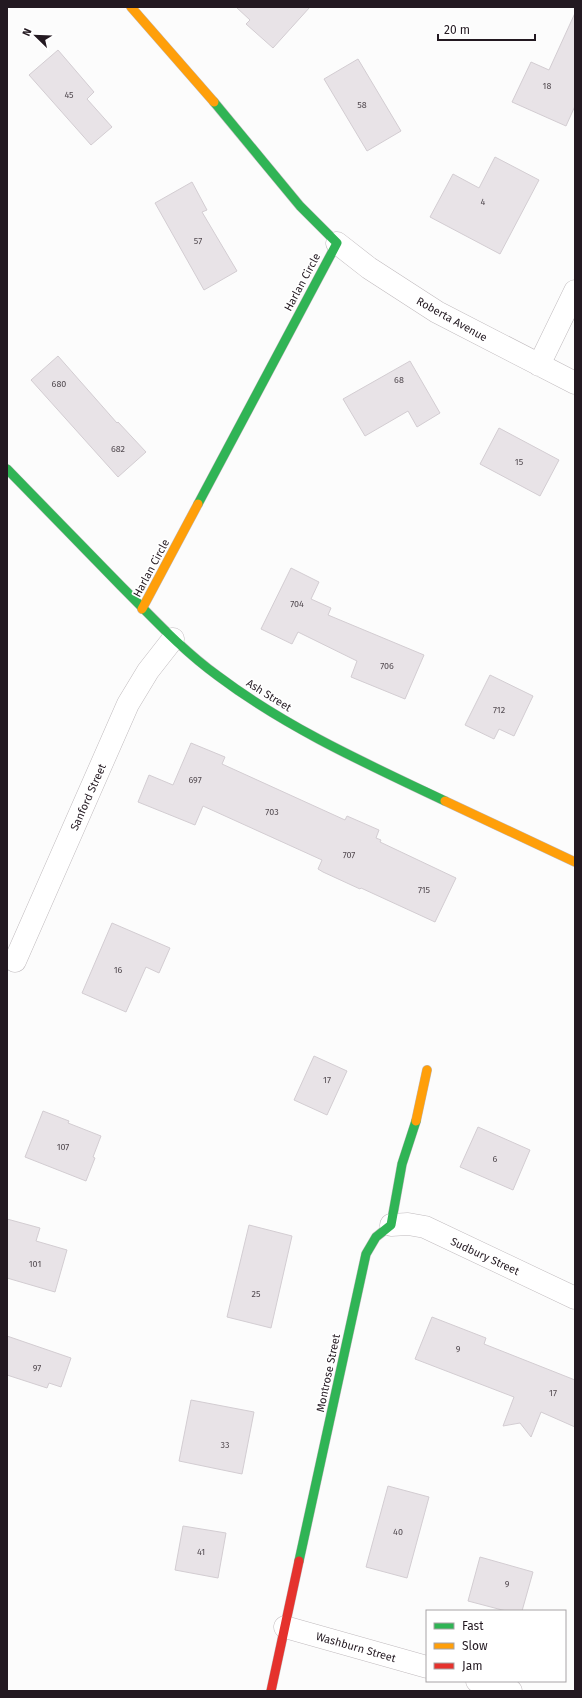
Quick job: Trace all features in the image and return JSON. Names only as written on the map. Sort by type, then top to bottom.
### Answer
[{"type":"street","points":[[131,7],[234,125],[300,206],[337,243]]},
{"type":"street","name":"Roberta Avenue","points":[[337,243],[374,272],[437,312],[575,383]]},
{"type":"street","name":"Harlan Circle","points":[[142,610],[337,243]]},
{"type":"street","points":[[539,364],[575,291]]},
{"type":"street","name":"Ash Street","points":[[7,469],[142,610],[172,639],[217,676],[247,697],[310,734],[354,757],[575,862]]},
{"type":"street","name":"Sanford Street","points":[[15,961],[128,704],[148,671],[172,639]]},
{"type":"street","points":[[392,1225],[402,1164],[415,1126],[427,1070]]},
{"type":"street","name":"Sudbury Street","points":[[392,1225],[408,1224],[425,1227],[575,1298]]},
{"type":"street","name":"Montrose Street","points":[[271,1691],[366,1254],[376,1237],[392,1225]]},
{"type":"street","name":"Washburn Street","points":[[285,1627],[426,1667]]},
{"type":"street","points":[[480,1682],[511,1691]]},
{"type":"building","points":[[236,7],[310,7],[273,48],[246,24],[250,20]]},
{"type":"building","points":[[575,13],[575,106],[566,126],[512,102],[531,62],[549,70]]},
{"type":"building","points":[[58,50],[94,92],[87,99],[112,127],[91,145],[29,75]]},
{"type":"building","points":[[358,59],[401,131],[367,151],[324,79]]},
{"type":"building","points":[[495,157],[539,180],[500,254],[430,217],[453,174],[479,188]]},
{"type":"building","points":[[192,182],[207,210],[202,212],[237,271],[204,290],[155,203]]},
{"type":"building","points":[[58,356],[117,423],[118,422],[146,452],[118,477],[31,380]]},
{"type":"building","points":[[410,361],[440,413],[417,427],[408,411],[365,436],[343,399]]},
{"type":"building","points":[[499,428],[559,460],[540,496],[480,464]]},
{"type":"building","points":[[291,568],[319,582],[311,599],[331,608],[328,615],[424,655],[405,699],[351,677],[357,661],[298,632],[292,644],[261,629]]},
{"type":"building","points":[[490,675],[533,696],[514,736],[499,729],[494,739],[465,725]]},
{"type":"building","points":[[191,743],[225,757],[222,764],[345,820],[347,816],[379,830],[376,838],[381,840],[380,842],[456,878],[435,922],[323,872],[318,869],[322,860],[203,806],[195,825],[138,802],[149,775],[173,785]]},
{"type":"building","points":[[112,923],[170,948],[159,973],[146,967],[126,1012],[82,993]]},
{"type":"building","points":[[314,1056],[347,1071],[327,1115],[294,1100]]},
{"type":"building","points":[[43,1111],[101,1136],[93,1157],[95,1158],[86,1181],[25,1157]]},
{"type":"building","points":[[478,1127],[530,1150],[513,1190],[460,1167]]},
{"type":"building","points":[[7,1219],[40,1228],[36,1241],[67,1250],[55,1292],[7,1278]]},
{"type":"building","points":[[249,1225],[292,1236],[271,1328],[227,1317]]},
{"type":"building","points":[[432,1317],[486,1338],[484,1344],[575,1380],[575,1427],[541,1412],[531,1437],[520,1423],[503,1426],[514,1397],[415,1359]]},
{"type":"building","points":[[7,1336],[71,1358],[61,1387],[49,1383],[47,1388],[7,1375]]},
{"type":"building","points":[[191,1400],[254,1412],[242,1474],[179,1461]]},
{"type":"building","points":[[388,1486],[429,1497],[407,1578],[366,1567]]},
{"type":"building","points":[[183,1526],[226,1533],[218,1578],[175,1570]]},
{"type":"building","points":[[480,1557],[533,1572],[522,1610],[502,1610],[468,1601]]},
{"type":"traffic: fast","points":[[198,504],[337,243],[300,206],[214,102]]},
{"type":"traffic: fast","points":[[7,469],[168,633],[218,676],[244,695],[300,729],[357,759],[445,801]]},
{"type":"traffic: fast","points":[[299,1561],[366,1254],[376,1237],[391,1225],[402,1164],[416,1121]]},
{"type":"traffic: slow","points":[[131,7],[214,102]]},
{"type":"traffic: slow","points":[[142,609],[198,504]]},
{"type":"traffic: slow","points":[[445,801],[575,862]]},
{"type":"traffic: slow","points":[[416,1121],[427,1070]]},
{"type":"traffic: jam","points":[[271,1691],[299,1561]]}]
